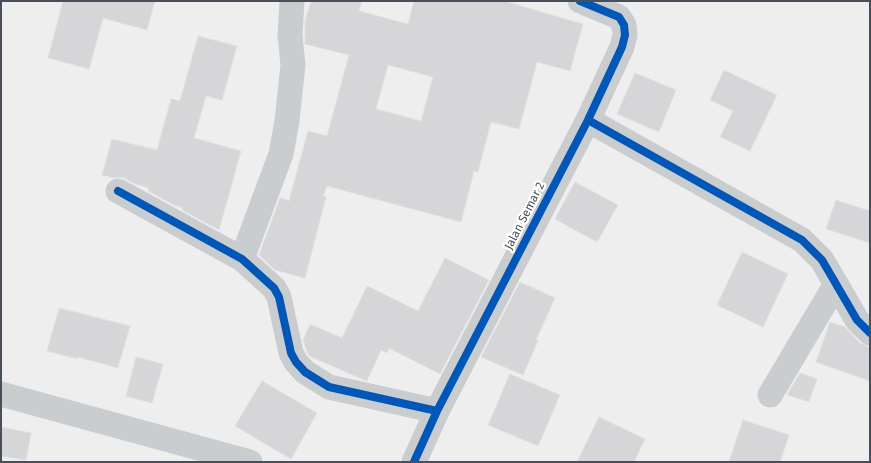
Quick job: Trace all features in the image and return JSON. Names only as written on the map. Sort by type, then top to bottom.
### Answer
[{"type":"street","points":[[242,259],[265,199],[284,137],[293,65],[290,35],[292,1]]},
{"type":"street","name":"Jalan Semar 2","points":[[414,462],[437,411],[588,120],[622,47],[625,35],[624,25],[619,17],[580,1]]},
{"type":"street","points":[[588,120],[802,240],[822,260],[857,320],[870,333]]},
{"type":"street","points":[[118,191],[242,259],[274,288],[279,297],[291,353],[305,372],[330,386],[345,391],[437,411]]},
{"type":"street","points":[[770,395],[836,284]]},
{"type":"street","points":[[1,394],[250,462]]},
{"type":"building","points":[[63,1],[155,1],[147,30],[103,18],[89,69],[48,58]]},
{"type":"building","points":[[311,1],[362,1],[359,11],[408,24],[414,1],[504,1],[583,24],[570,71],[537,62],[519,129],[491,122],[478,172],[474,171],[461,222],[327,186],[323,196],[326,197],[305,278],[275,270],[259,255],[280,198],[289,201],[308,131],[327,136],[349,55],[305,44],[305,21]],"holes":[[[388,65],[433,77],[421,121],[376,109]]]},
{"type":"building","points":[[198,36],[237,46],[222,100],[206,96],[194,138],[241,151],[219,230],[182,210],[183,208],[148,191],[149,188],[124,178],[102,175],[112,139],[157,150],[171,99],[180,101]]},
{"type":"building","points":[[724,70],[777,95],[750,151],[720,137],[733,111],[710,100]]},
{"type":"building","points":[[635,73],[676,90],[659,132],[617,114]]},
{"type":"building","points":[[575,182],[618,205],[597,242],[555,219]]},
{"type":"building","points":[[836,200],[870,211],[870,243],[826,229]]},
{"type":"building","points":[[742,252],[788,274],[763,327],[717,305]]},
{"type":"building","points":[[445,258],[489,280],[440,374],[389,348],[387,353],[381,350],[367,381],[308,354],[303,340],[310,324],[342,338],[367,286],[418,311]]},
{"type":"building","points":[[520,282],[555,298],[523,375],[481,357]]},
{"type":"building","points":[[59,308],[130,326],[118,368],[47,351]]},
{"type":"building","points":[[830,322],[845,327],[860,343],[870,347],[870,381],[816,362]]},
{"type":"building","points":[[136,357],[163,364],[152,403],[126,396]]},
{"type":"building","points":[[800,373],[817,379],[809,402],[787,395]]},
{"type":"building","points":[[510,374],[560,395],[538,446],[488,425]]},
{"type":"building","points":[[262,381],[317,413],[291,459],[235,426]]},
{"type":"building","points":[[599,417],[645,439],[634,462],[577,462]]},
{"type":"building","points":[[743,420],[789,435],[780,462],[729,462]]},
{"type":"building","points":[[1,427],[31,433],[26,460],[1,456]]},
{"type":"cycle path","points":[[414,462],[437,411],[588,120],[622,47],[625,35],[624,25],[619,17],[580,1]]},
{"type":"cycle path","points":[[588,120],[802,240],[822,260],[857,320],[870,333]]},
{"type":"cycle path","points":[[118,191],[242,259],[274,288],[279,297],[291,353],[305,372],[329,387],[437,411]]}]
